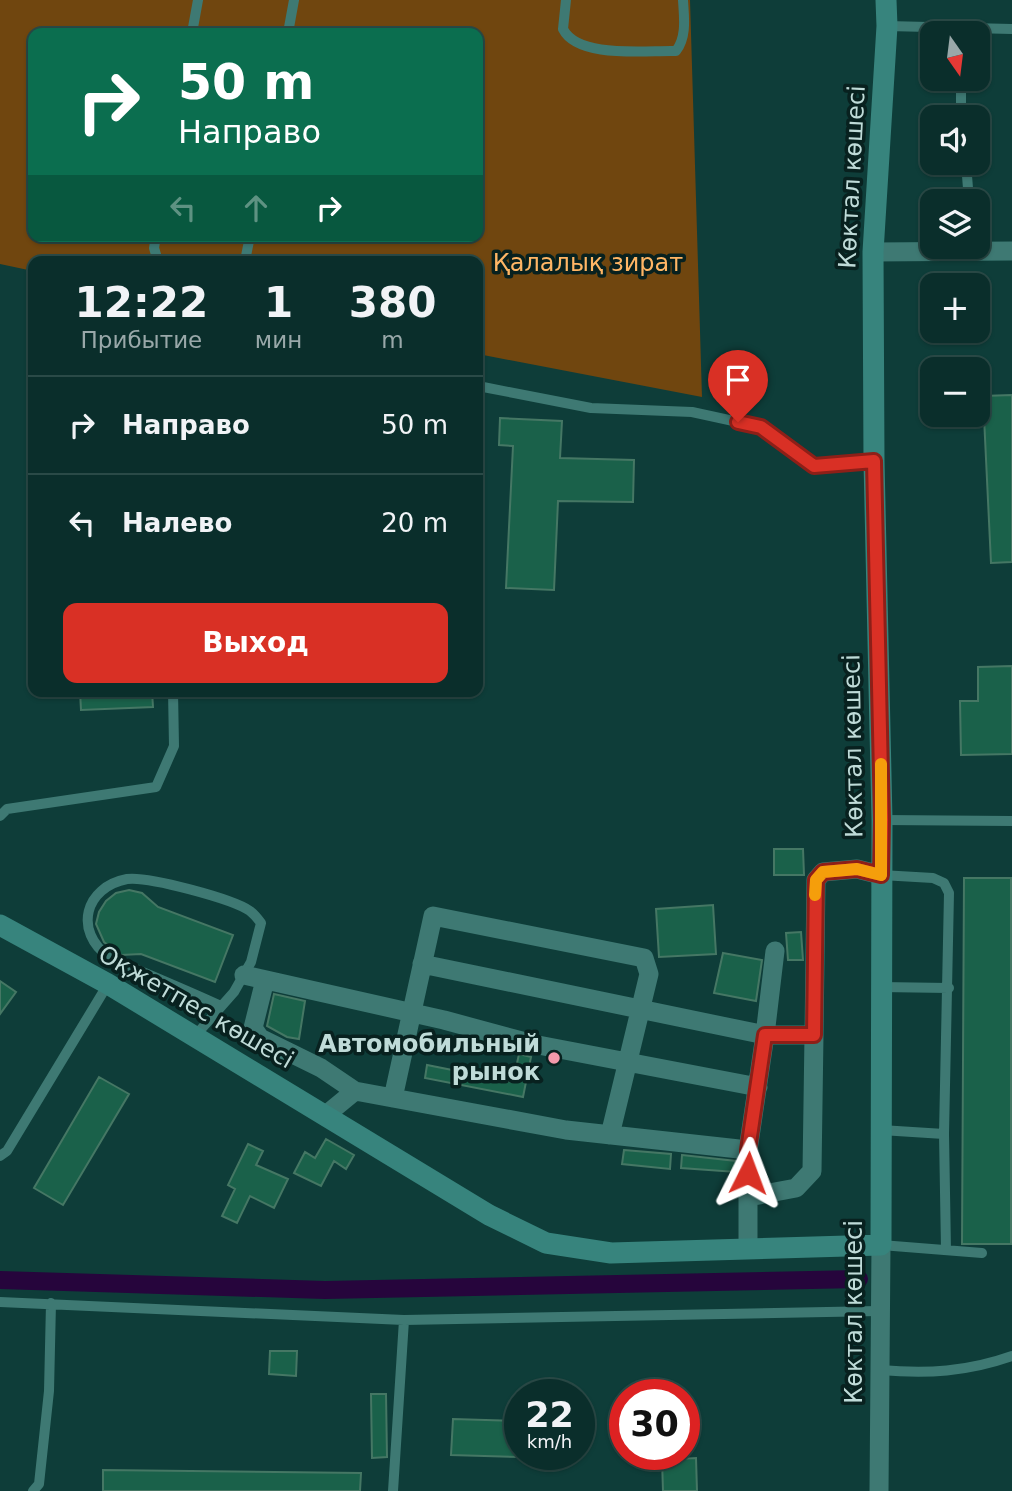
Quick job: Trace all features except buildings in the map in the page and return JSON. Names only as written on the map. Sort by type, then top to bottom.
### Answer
[{"type":"street","name":"Көктал көшесі","points":[[879,1491],[882,820],[874,461],[873,252],[887,26],[886,0]]},
{"type":"street","points":[[990,250],[1012,251]]},
{"type":"street","points":[[873,252],[920,251]]},
{"type":"street","points":[[748,1197],[796,1188],[812,1171],[816,880],[823,872],[857,869],[881,875]]},
{"type":"street","points":[[393,1098],[433,916],[631,956],[647,962],[649,974],[610,1135]]},
{"type":"street","name":"Оқжетпес көшесі","points":[[0,925],[195,1035],[489,1215],[546,1243],[611,1253],[881,1245]]},
{"type":"street","points":[[748,1249],[748,1150],[775,951]]},
{"type":"street","points":[[422,964],[765,1035],[814,1035]]},
{"type":"street","points":[[244,975],[533,1044],[758,1087]]},
{"type":"street","points":[[265,980],[253,1028],[260,1038],[321,1068],[355,1091],[566,1130],[748,1150]]},
{"type":"street","points":[[327,1114],[355,1091]]},
{"type":"lane","points":[[193,28],[198,0]]},
{"type":"lane","points":[[289,28],[294,0]]},
{"type":"lane","points":[[566,0],[563,29],[575,44],[603,50],[676,51],[681,45],[684,27],[683,0]]},
{"type":"lane","points":[[887,26],[920,28]]},
{"type":"lane","points":[[990,30],[1012,30]]},
{"type":"lane","points":[[483,387],[591,408],[692,412],[761,427],[814,466],[874,461]]},
{"type":"lane","points":[[0,816],[7,808],[156,787],[174,746],[173,697]]},
{"type":"lane","points":[[882,820],[1012,821]]},
{"type":"lane","points":[[881,875],[933,878],[944,883],[949,893],[944,1135],[946,1250]]},
{"type":"lane","points":[[195,1035],[221,1006],[244,975],[251,962],[261,923],[250,911],[159,882],[128,879],[105,888],[91,904],[85,921],[93,942],[109,957],[221,1006]]},
{"type":"lane","points":[[0,1156],[7,1151],[108,984]]},
{"type":"lane","points":[[880,987],[949,988]]},
{"type":"lane","points":[[880,1130],[944,1135]]},
{"type":"lane","points":[[881,1245],[982,1253]]},
{"type":"lane","points":[[0,1302],[404,1320],[879,1311]]},
{"type":"lane","points":[[38,1489],[49,1391],[51,1303]]},
{"type":"lane","points":[[393,1491],[404,1320]]},
{"type":"lane","points":[[880,1370],[928,1374],[983,1366],[1012,1356]]},
{"type":"green space","name":"Қалалық зират","points":[[0,0],[690,0],[702,397],[483,355],[483,256],[28,256],[28,270],[0,264]]},
{"type":"waterway","points":[[0,1280],[325,1290],[859,1279]]},
{"type":"slow traffic","points":[[815,895],[816,880],[823,872],[857,869],[881,875],[881,764]]},
{"type":"place","name":"Автомобильный рынок","points":[[554,1058]]},
{"type":"route","points":[[738,422],[761,427],[814,466],[874,461],[882,820],[881,875],[857,869],[823,872],[816,880],[814,1035],[765,1035],[748,1150],[748,1173]]}]
